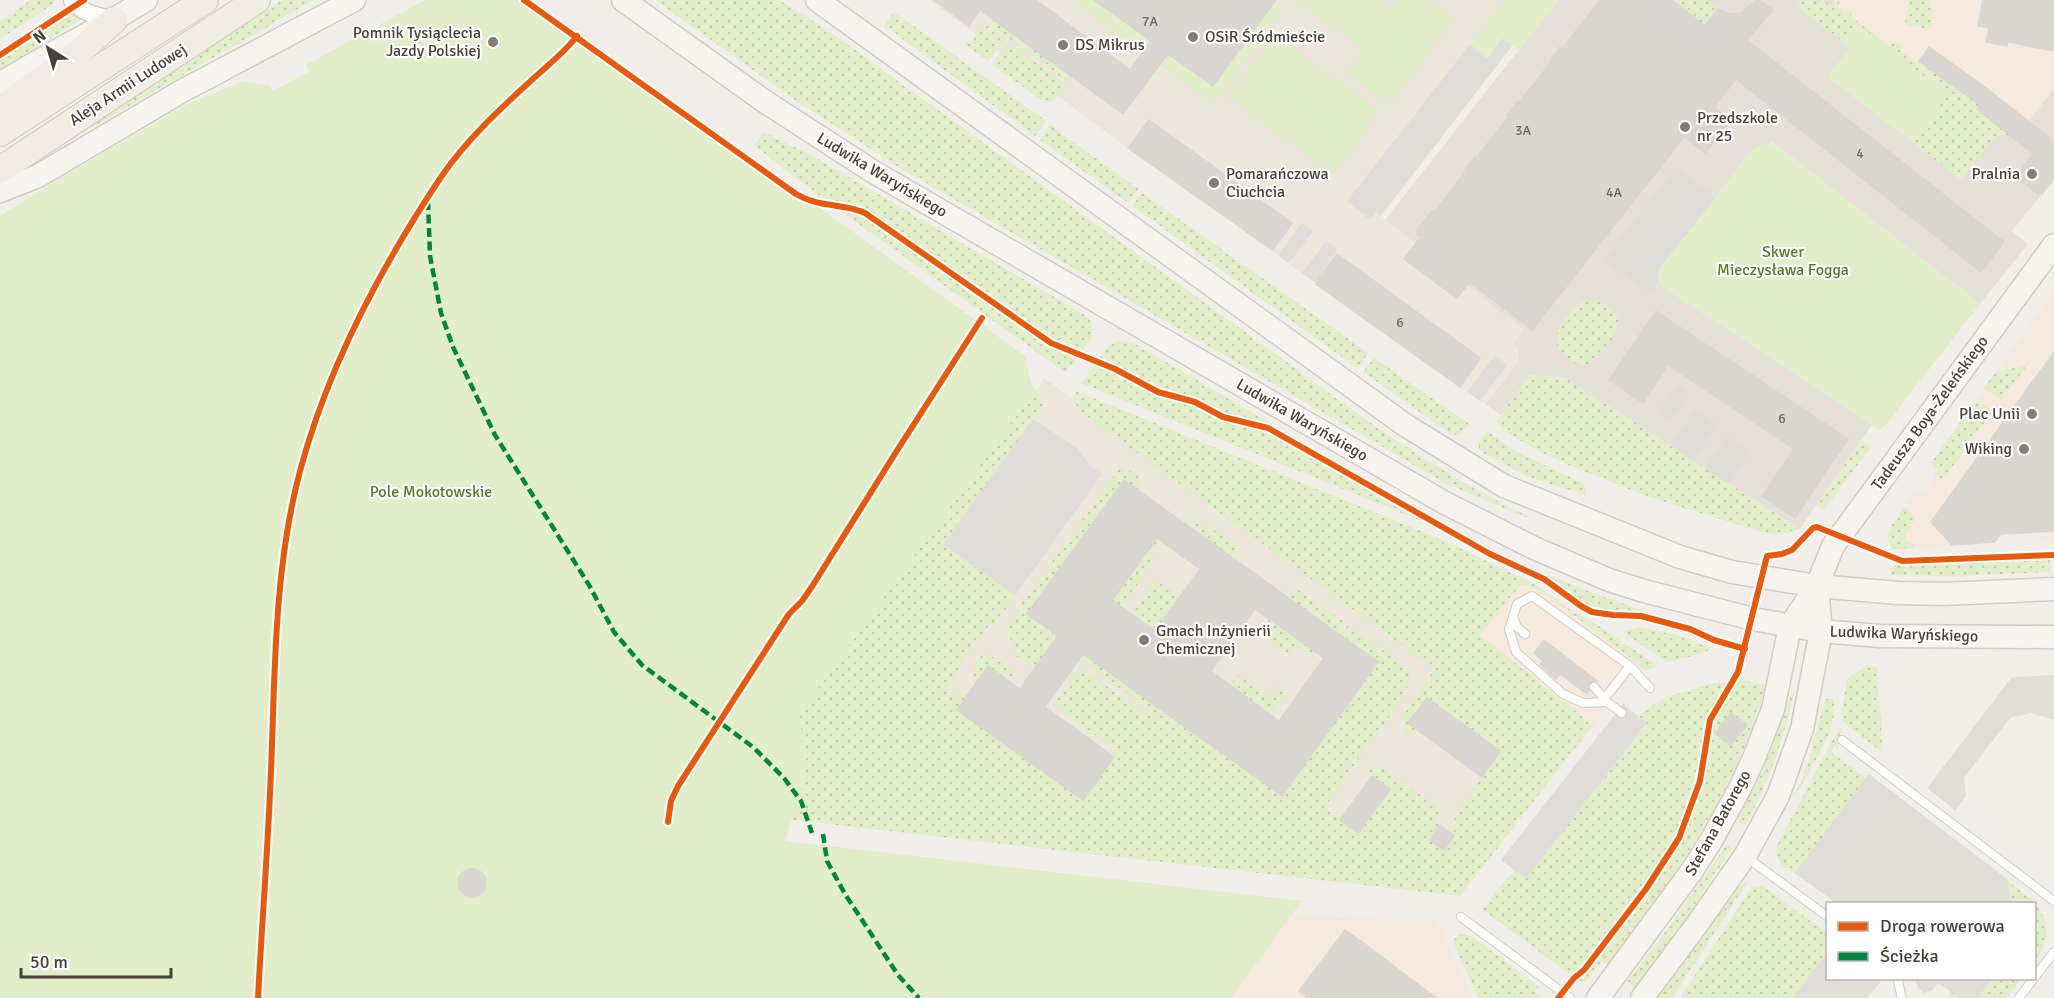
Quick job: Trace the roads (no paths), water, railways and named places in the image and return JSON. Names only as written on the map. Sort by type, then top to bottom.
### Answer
[{"type":"main road","points":[[0,84],[146,0]]},
{"type":"main road","name":"Aleja Armii Ludowej","points":[[0,133],[205,0]]},
{"type":"main road","name":"Aleja Armii Ludowej","points":[[0,170],[257,0]]},
{"type":"main road","points":[[0,191],[38,176],[183,91],[354,0]]},
{"type":"main road","name":"Ludwika Waryńskiego","points":[[623,0],[764,101],[872,171],[1455,508],[1534,548],[1609,580],[1686,603],[1790,626],[1891,637],[2054,637]]},
{"type":"main road","points":[[817,0],[1405,425],[1504,486],[1680,557],[1732,572],[1817,586],[1858,590],[1944,594],[2054,589]]},
{"type":"main road","points":[[0,110],[79,52],[114,20]]},
{"type":"main road","name":"Tadeusza Boya-Żeleńskiego","points":[[1790,626],[1817,586],[1827,557],[1840,535],[2054,245]]},
{"type":"main road","name":"Tadeusza Boya-Żeleńskiego","points":[[1817,586],[1821,631]]},
{"type":"main road","name":"Stefana Batorego","points":[[1598,998],[1678,892],[1719,827],[1754,758],[1770,716],[1778,691],[1790,626]]},
{"type":"main road","points":[[1642,998],[1749,850],[1778,796],[1798,743],[1821,631]]},
{"type":"main road","points":[[1719,827],[1749,850]]},
{"type":"street","points":[[72,0],[79,8],[114,20]]},
{"type":"lane","points":[[1630,666],[1606,700],[1583,704],[1563,694],[1516,652],[1509,629],[1517,604],[1532,596],[1630,666],[1650,688]]},
{"type":"lane","points":[[1513,617],[1517,627],[1525,634]]},
{"type":"lane","points":[[1594,687],[1622,713]]},
{"type":"lane","points":[[1842,740],[2054,901]]},
{"type":"lane","points":[[1749,850],[1826,915]]},
{"type":"lane","points":[[1461,917],[1570,998]]},
{"type":"lane","points":[[2036,975],[2054,952]]},
{"type":"lane","points":[[1898,980],[1902,998]]},
{"type":"lane","points":[[2019,998],[2032,980]]},
{"type":"place","name":"OSiR Śródmieście","points":[[1193,37]]},
{"type":"place","name":"Pomnik Tysiąclecia Jazdy Polskiej","points":[[493,42]]},
{"type":"place","name":"DS Mikrus","points":[[1063,45]]},
{"type":"place","name":"Przedszkole nr 25","points":[[1685,127]]},
{"type":"place","name":"Pralnia","points":[[2032,174]]},
{"type":"place","name":"Pomarańczowa Ciuchcia","points":[[1214,183]]},
{"type":"place","name":"Plac Unii","points":[[2032,414]]},
{"type":"place","name":"Wiking","points":[[2024,449]]},
{"type":"place","name":"Gmach Inżynierii Chemicznej","points":[[1144,640]]},
{"type":"park label","name":"Skwer Mieczysława Fogga","points":[[1783,261]]},
{"type":"park label","name":"Pole Mokotowskie","points":[[431,492]]}]
